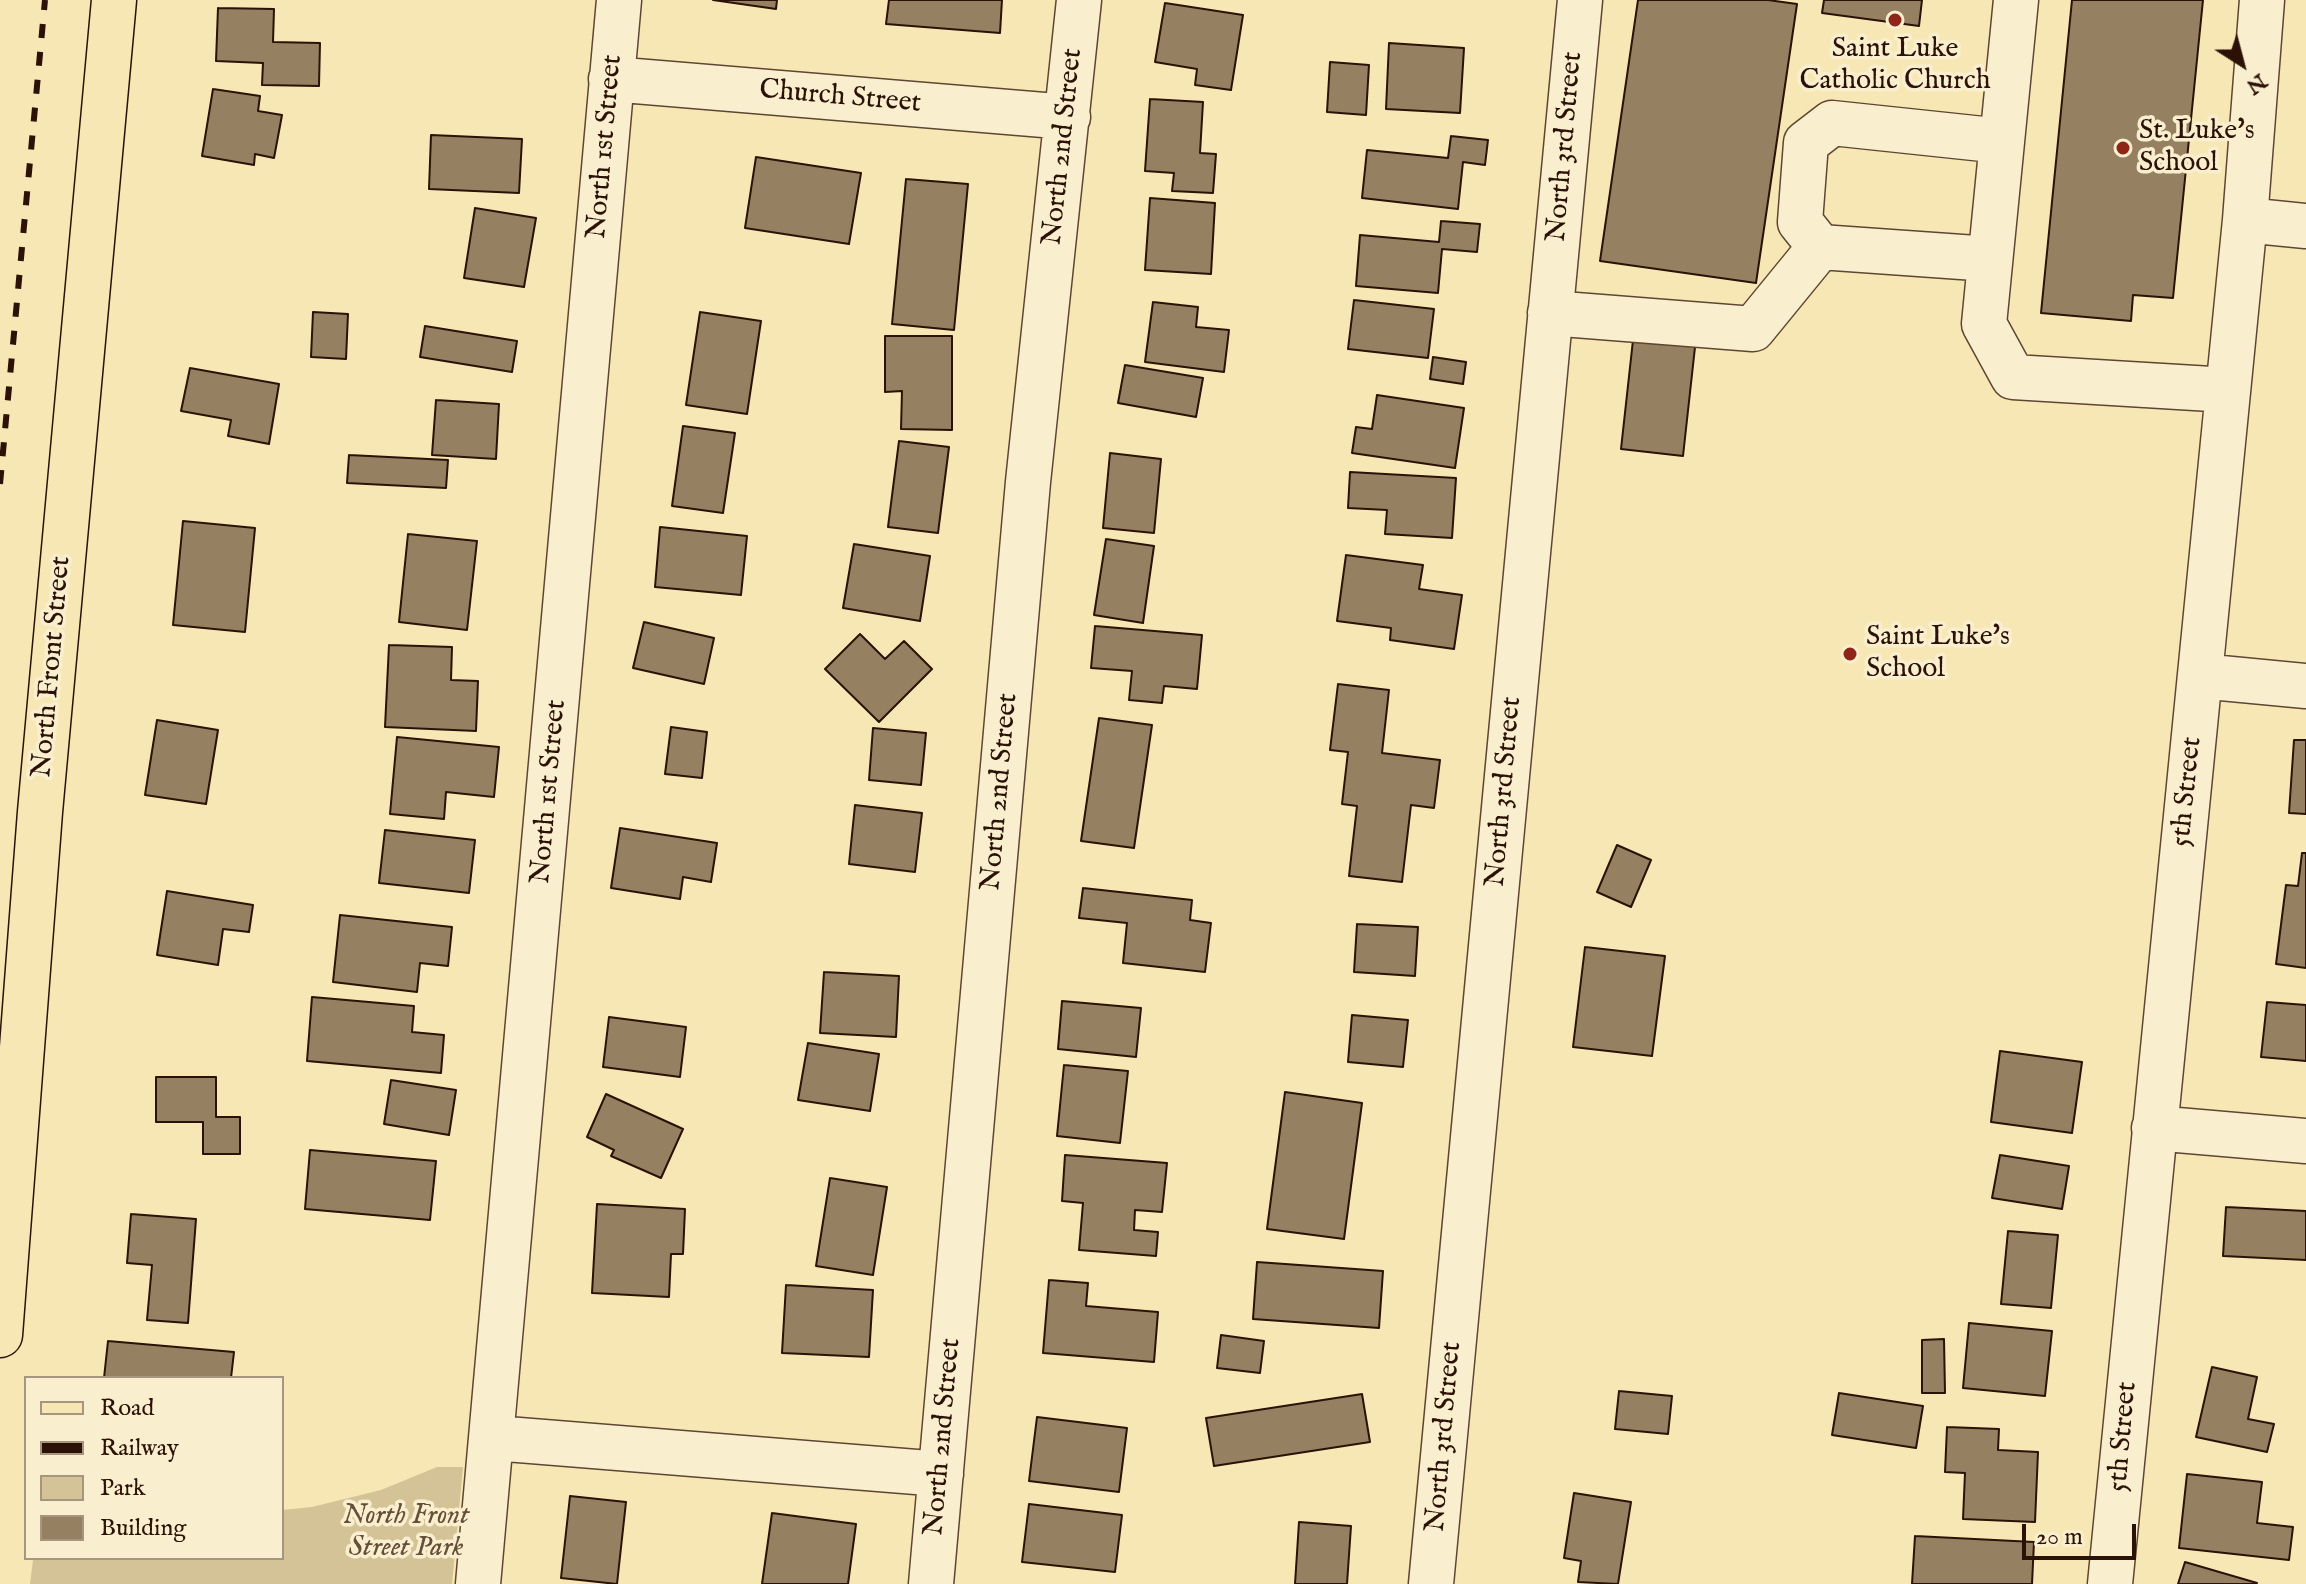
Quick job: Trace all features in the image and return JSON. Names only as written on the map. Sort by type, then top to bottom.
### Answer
[{"type":"main road","name":"North Front Street","points":[[0,1335],[18,1137],[11,1042],[13,980],[114,0]]},
{"type":"street","name":"North 1st Street","points":[[478,1584],[494,1438],[619,0]]},
{"type":"street","name":"North 2nd Street","points":[[931,1584],[1028,482],[1079,0]]},
{"type":"street","name":"North 3rd Street","points":[[1431,1584],[1580,0]]},
{"type":"street","points":[[2016,0],[1984,324],[2013,377],[2228,390]]},
{"type":"street","name":"5th Street","points":[[2110,1584],[2245,220],[2262,0]]},
{"type":"street","name":"Church Street","points":[[611,79],[1068,117]]},
{"type":"street","points":[[1990,259],[1820,247],[1800,222],[1806,143],[1832,123],[2002,141]]},
{"type":"street","points":[[2245,220],[2306,226]]},
{"type":"street","points":[[1550,313],[1753,329],[1820,247]]},
{"type":"street","points":[[2200,676],[2306,686]]},
{"type":"street","points":[[2154,1128],[2306,1141]]},
{"type":"street","points":[[494,1438],[941,1474]]},
{"type":"green space","name":"North Front Street Park","points":[[437,1467],[463,1467],[452,1584],[30,1584],[33,1560],[284,1560],[284,1510],[312,1507],[381,1490]]},
{"type":"building","points":[[713,0],[777,0],[776,9]]},
{"type":"building","points":[[889,0],[1002,0],[1000,33],[886,24]]},
{"type":"building","points":[[1638,0],[1768,0],[1797,4],[1756,283],[1600,261]]},
{"type":"building","name":"Saint Luke Catholic Church","points":[[1824,0],[1922,0],[1919,26],[1822,13]]},
{"type":"building","name":"St. Luke's School","points":[[2072,0],[2203,0],[2173,298],[2133,295],[2131,321],[2041,313]]},
{"type":"building","points":[[1165,3],[1243,15],[1231,90],[1195,85],[1197,69],[1155,62]]},
{"type":"building","points":[[218,8],[274,9],[273,42],[320,43],[319,86],[262,85],[263,63],[216,61]]},
{"type":"building","points":[[1389,43],[1464,48],[1460,113],[1386,109]]},
{"type":"building","points":[[1330,62],[1369,65],[1366,115],[1327,112]]},
{"type":"building","points":[[213,89],[260,96],[258,111],[282,115],[274,158],[255,154],[254,165],[202,156]]},
{"type":"building","points":[[1150,99],[1203,102],[1200,153],[1216,154],[1213,193],[1172,191],[1174,173],[1145,171]]},
{"type":"building","points":[[431,135],[522,139],[519,193],[429,189]]},
{"type":"building","points":[[1451,136],[1488,140],[1485,165],[1463,162],[1458,209],[1362,198],[1367,150],[1448,158]]},
{"type":"building","points":[[756,157],[861,173],[849,244],[745,228]]},
{"type":"building","points":[[906,179],[968,184],[954,330],[892,324]]},
{"type":"building","points":[[1150,198],[1215,203],[1211,274],[1145,270]]},
{"type":"building","points":[[475,208],[536,218],[524,287],[464,278]]},
{"type":"building","points":[[1441,221],[1480,224],[1477,252],[1442,249],[1438,293],[1356,286],[1360,235],[1439,242]]},
{"type":"building","points":[[1354,300],[1434,309],[1428,358],[1348,349]]},
{"type":"building","points":[[1153,302],[1198,307],[1196,327],[1229,330],[1224,372],[1145,362]]},
{"type":"building","points":[[313,312],[348,314],[346,359],[311,357]]},
{"type":"building","points":[[700,312],[761,321],[747,414],[686,405]]},
{"type":"building","points":[[425,326],[517,341],[512,372],[420,357]]},
{"type":"building","points":[[1634,331],[1696,338],[1683,456],[1621,449]]},
{"type":"building","points":[[885,336],[952,336],[952,430],[901,429],[902,391],[885,392]]},
{"type":"building","points":[[1433,357],[1466,362],[1463,384],[1430,379]]},
{"type":"building","points":[[1125,365],[1203,378],[1196,417],[1118,403]]},
{"type":"building","points":[[190,368],[279,384],[269,444],[228,436],[231,420],[181,411]]},
{"type":"building","points":[[1377,395],[1464,408],[1455,468],[1352,453],[1356,427],[1372,429]]},
{"type":"building","points":[[436,400],[499,404],[496,459],[432,455]]},
{"type":"building","points":[[683,426],[735,433],[723,513],[672,506]]},
{"type":"building","points":[[899,441],[949,447],[938,533],[888,527]]},
{"type":"building","points":[[1110,453],[1161,459],[1154,533],[1103,528]]},
{"type":"building","points":[[349,455],[448,460],[446,488],[347,483]]},
{"type":"building","points":[[1350,472],[1456,478],[1452,538],[1385,534],[1387,510],[1348,508]]},
{"type":"building","points":[[183,521],[255,528],[245,632],[173,625]]},
{"type":"building","points":[[660,527],[747,536],[741,595],[655,587]]},
{"type":"building","points":[[408,534],[477,541],[467,630],[399,622]]},
{"type":"building","points":[[1106,539],[1154,546],[1143,623],[1094,615]]},
{"type":"building","points":[[854,544],[930,556],[920,621],[843,608]]},
{"type":"building","points":[[1346,555],[1423,565],[1419,589],[1462,595],[1454,649],[1390,640],[1391,628],[1337,621]]},
{"type":"building","points":[[644,622],[714,638],[704,684],[633,668]]},
{"type":"building","points":[[1095,626],[1202,635],[1197,689],[1164,686],[1162,703],[1129,700],[1132,671],[1091,668]]},
{"type":"building","points":[[860,634],[885,659],[904,641],[932,669],[879,722],[825,669]]},
{"type":"building","points":[[389,645],[452,647],[451,680],[478,681],[476,731],[385,727]]},
{"type":"building","points":[[1338,684],[1389,690],[1382,753],[1440,760],[1434,808],[1411,805],[1402,882],[1349,876],[1357,806],[1342,804],[1348,752],[1330,750]]},
{"type":"building","points":[[1099,718],[1152,725],[1134,848],[1081,841]]},
{"type":"building","points":[[157,720],[218,730],[206,804],[145,795]]},
{"type":"building","points":[[671,727],[707,732],[702,778],[665,774]]},
{"type":"building","points":[[873,728],[926,733],[921,785],[869,780]]},
{"type":"building","points":[[397,737],[499,747],[494,797],[446,792],[444,819],[390,814]]},
{"type":"building","points":[[2294,740],[2306,740],[2306,814],[2289,813]]},
{"type":"building","points":[[855,805],[922,813],[915,872],[849,864]]},
{"type":"building","points":[[620,828],[717,843],[711,882],[683,877],[680,899],[611,888]]},
{"type":"building","points":[[385,830],[475,840],[469,893],[379,883]]},
{"type":"building","points":[[1617,845],[1651,860],[1631,907],[1597,892]]},
{"type":"building","points":[[2302,853],[2306,853],[2306,968],[2276,964],[2286,885],[2298,886]]},
{"type":"building","points":[[1083,888],[1192,900],[1190,920],[1211,923],[1205,972],[1123,963],[1127,923],[1079,918]]},
{"type":"building","points":[[167,891],[253,905],[249,932],[223,929],[218,965],[157,955]]},
{"type":"building","points":[[340,915],[452,927],[448,966],[420,963],[417,992],[333,982]]},
{"type":"building","points":[[1357,924],[1418,927],[1415,976],[1354,972]]},
{"type":"building","points":[[1585,947],[1665,956],[1652,1056],[1573,1047]]},
{"type":"building","points":[[824,972],[899,976],[896,1037],[820,1033]]},
{"type":"building","points":[[312,997],[414,1006],[412,1032],[444,1035],[441,1073],[307,1061]]},
{"type":"building","points":[[1062,1001],[1141,1008],[1136,1057],[1058,1049]]},
{"type":"building","points":[[2267,1002],[2306,1005],[2306,1061],[2261,1057]]},
{"type":"building","points":[[1352,1015],[1408,1020],[1403,1067],[1348,1062]]},
{"type":"building","points":[[609,1017],[686,1027],[680,1077],[603,1067]]},
{"type":"building","points":[[808,1043],[879,1054],[870,1111],[798,1100]]},
{"type":"building","points":[[2000,1051],[2082,1062],[2072,1133],[1991,1122]]},
{"type":"building","points":[[1064,1065],[1128,1071],[1120,1143],[1057,1136]]},
{"type":"building","points":[[156,1077],[216,1077],[216,1117],[240,1117],[240,1154],[203,1154],[203,1122],[156,1122]]},
{"type":"building","points":[[391,1080],[456,1090],[449,1135],[384,1124]]},
{"type":"building","points":[[1285,1092],[1362,1103],[1344,1239],[1267,1229]]},
{"type":"building","points":[[606,1094],[683,1129],[661,1178],[611,1156],[614,1150],[587,1137]]},
{"type":"building","points":[[310,1150],[436,1161],[430,1220],[305,1209]]},
{"type":"building","points":[[1065,1155],[1167,1163],[1162,1212],[1135,1210],[1134,1230],[1158,1232],[1156,1256],[1079,1250],[1083,1203],[1062,1201]]},
{"type":"building","points":[[2000,1155],[2069,1166],[2062,1209],[1992,1198]]},
{"type":"building","points":[[830,1178],[887,1187],[873,1275],[816,1266]]},
{"type":"building","points":[[597,1204],[685,1209],[683,1254],[671,1254],[669,1297],[592,1293]]},
{"type":"building","points":[[2226,1207],[2306,1211],[2306,1260],[2223,1256]]},
{"type":"building","points":[[131,1214],[196,1219],[188,1323],[147,1320],[152,1265],[127,1263]]},
{"type":"building","points":[[2008,1231],[2058,1235],[2051,1308],[2001,1304]]},
{"type":"building","points":[[1257,1262],[1383,1271],[1379,1328],[1253,1319]]},
{"type":"building","points":[[1049,1280],[1088,1283],[1086,1306],[1158,1312],[1154,1362],[1043,1353]]},
{"type":"building","points":[[786,1285],[873,1290],[869,1357],[782,1353]]},
{"type":"building","points":[[1969,1323],[2052,1331],[2045,1396],[1963,1388]]},
{"type":"building","points":[[1221,1335],[1264,1341],[1260,1373],[1217,1368]]},
{"type":"building","points":[[1944,1339],[1945,1393],[1922,1393],[1922,1340]]},
{"type":"building","points":[[108,1341],[234,1352],[231,1376],[104,1376]]},
{"type":"building","points":[[2212,1367],[2257,1377],[2248,1419],[2274,1424],[2267,1452],[2196,1437]]},
{"type":"building","points":[[1619,1391],[1672,1396],[1668,1434],[1615,1429]]},
{"type":"building","points":[[1839,1393],[1923,1406],[1916,1448],[1832,1435]]},
{"type":"building","points":[[1362,1394],[1370,1442],[1214,1466],[1206,1418]]},
{"type":"building","points":[[1037,1417],[1127,1428],[1119,1492],[1029,1481]]},
{"type":"building","points":[[1947,1427],[1999,1429],[1998,1450],[2038,1452],[2035,1522],[1963,1519],[1965,1473],[1945,1472]]},
{"type":"building","points":[[2187,1474],[2262,1482],[2257,1523],[2293,1527],[2289,1560],[2179,1548]]},
{"type":"building","points":[[1574,1493],[1631,1502],[1618,1584],[1578,1582],[1581,1561],[1564,1558]]},
{"type":"building","points":[[570,1496],[626,1502],[617,1584],[561,1578]]},
{"type":"building","points":[[1029,1504],[1122,1515],[1115,1572],[1022,1562]]},
{"type":"building","points":[[772,1513],[856,1524],[848,1584],[762,1584]]},
{"type":"building","points":[[1299,1522],[1351,1526],[1347,1584],[1295,1584]]},
{"type":"building","points":[[1915,1536],[2034,1542],[2032,1584],[1912,1584]]},
{"type":"building","points":[[2185,1562],[2257,1583],[2178,1584]]},
{"type":"railway","points":[[0,484],[45,0]]},
{"type":"place","name":"Saint Luke Catholic Church","points":[[1895,20]]},
{"type":"place","name":"St. Luke's School","points":[[2123,148]]},
{"type":"place","name":"Saint Luke's School","points":[[1850,654]]}]
